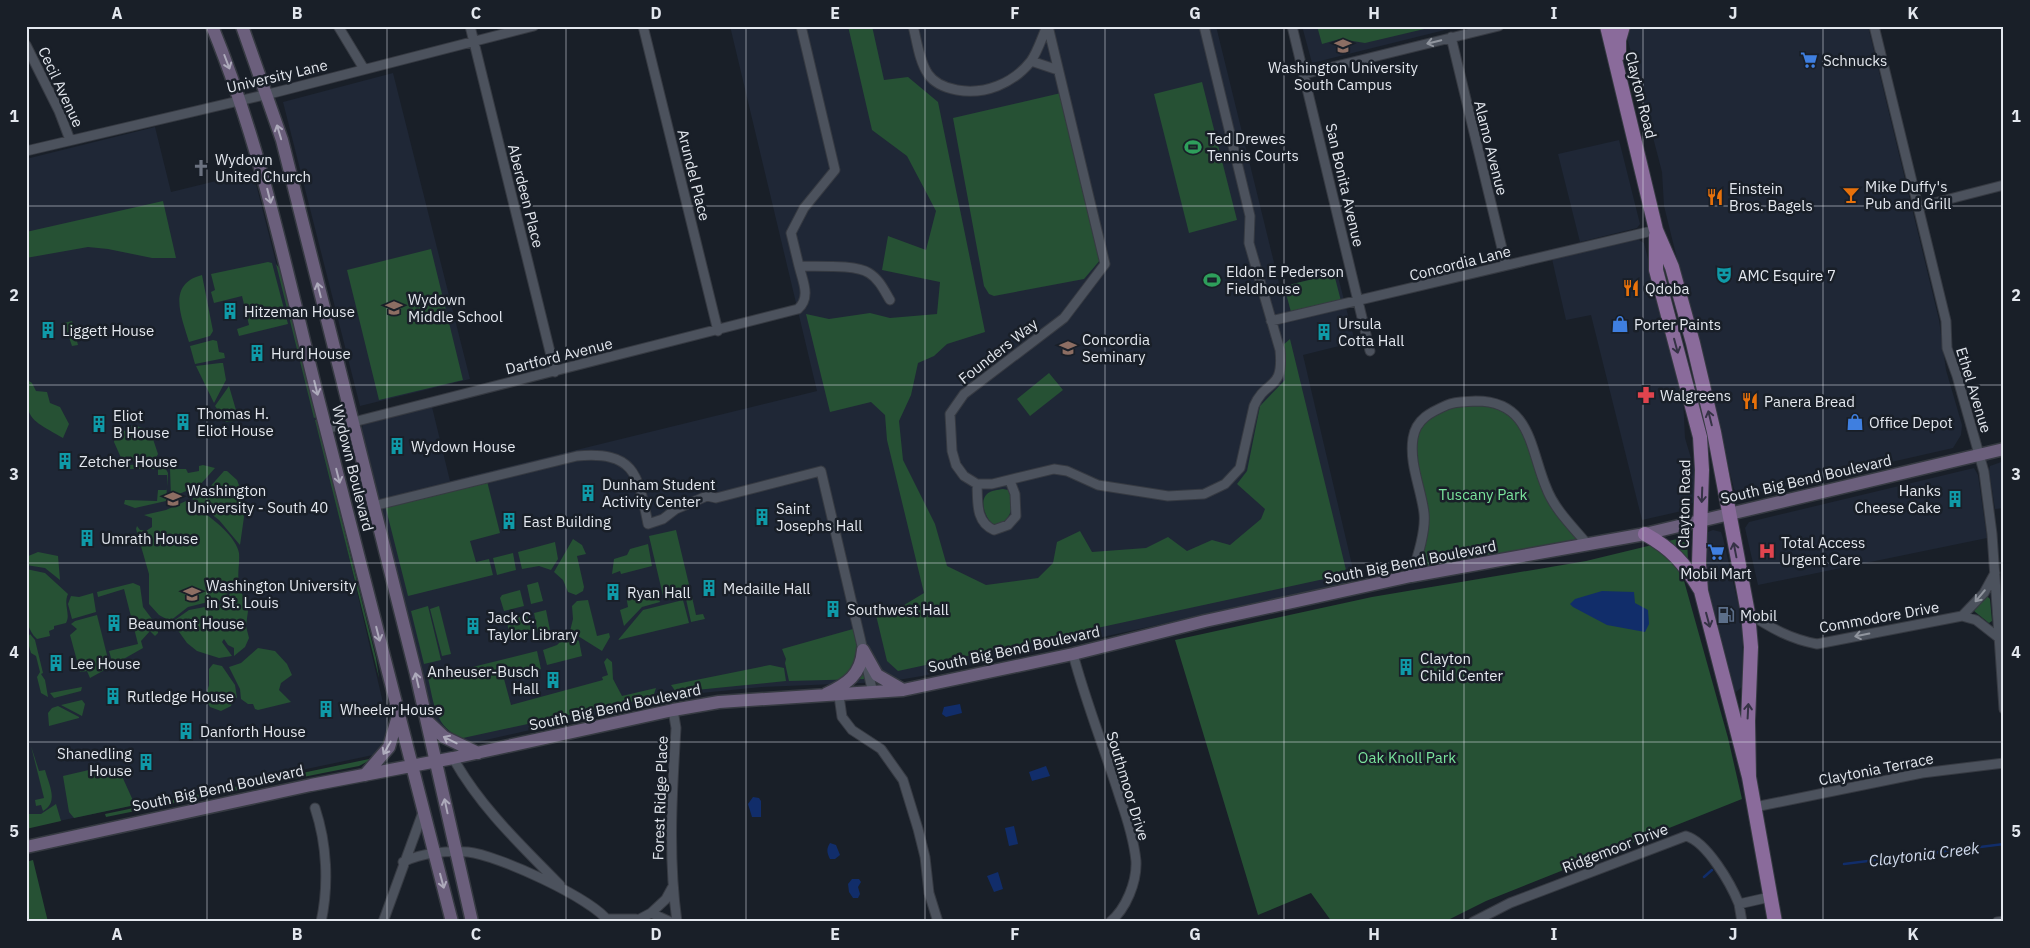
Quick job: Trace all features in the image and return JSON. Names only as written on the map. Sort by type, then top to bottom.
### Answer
[{"type":"main road","name":"Wydown Boulevard","points":[[212,26],[240,99],[265,180],[398,716],[452,922]]},
{"type":"main road","name":"Wydown Boulevard","points":[[242,26],[267,92],[282,140],[437,761],[472,922]]},
{"type":"main road","name":"Clayton Road","points":[[1607,26],[1656,230],[1672,267],[1693,343],[1714,432],[1748,613],[1751,647],[1748,721],[1750,777]]},
{"type":"main road","points":[[1620,77],[1619,40],[1623,26]]},
{"type":"main road","name":"Clayton Road","points":[[1656,230],[1656,270],[1700,437],[1702,470],[1701,591],[1750,777],[1775,922]]},
{"type":"main road","name":"South Big Bend Boulevard","points":[[26,847],[478,753],[673,710],[719,702],[839,696],[903,690],[1073,654],[1205,622],[1412,576],[1645,534],[2004,449]]},
{"type":"main road","points":[[1645,534],[1667,546],[1687,568],[1701,591]]},
{"type":"main road","points":[[863,650],[877,675],[903,690]]},
{"type":"main road","points":[[820,696],[845,685],[855,676],[860,668],[863,650]]},
{"type":"main road","points":[[365,775],[389,747],[398,716]]},
{"type":"main road","points":[[427,722],[444,737],[478,753]]},
{"type":"street","points":[[338,26],[364,69]]},
{"type":"street","name":"Aberdeen Place","points":[[470,26],[555,372]]},
{"type":"street","name":"University Lane","points":[[26,151],[534,26]]},
{"type":"street","name":"Arundel Place","points":[[643,26],[718,331]]},
{"type":"street","points":[[801,26],[835,170],[804,208],[791,233],[799,266],[858,268],[868,272],[879,282],[890,300]]},
{"type":"street","points":[[913,26],[925,69],[936,82],[950,88],[968,92],[990,90],[1011,79],[1030,61],[1048,26]]},
{"type":"street","name":"Founders Way","points":[[977,484],[964,476],[956,465],[952,451],[950,414],[954,406],[964,394],[1064,318],[1105,264],[1048,26]]},
{"type":"street","points":[[1010,481],[1015,494],[1016,516],[1008,525],[994,530],[982,521],[978,507],[977,484],[1010,481],[1054,469],[1067,471],[1098,485],[1168,496],[1204,494],[1225,484],[1240,468],[1258,398],[1272,387],[1279,377],[1281,366],[1280,350],[1249,243],[1250,216],[1204,26]]},
{"type":"street","name":"San Bonita Avenue","points":[[1292,26],[1370,351]]},
{"type":"street","points":[[1304,74],[1499,26]]},
{"type":"street","name":"Ethel Avenue","points":[[1874,26],[1946,321],[1947,348],[1957,376],[1984,472],[1995,573],[2004,709]]},
{"type":"street","name":"Alamo Avenue","points":[[1451,38],[1506,266]]},
{"type":"street","name":"Cecil Avenue","points":[[26,45],[59,111],[70,140]]},
{"type":"street","points":[[1030,61],[1058,70]]},
{"type":"street","points":[[1918,207],[2004,185]]},
{"type":"street","name":"Concordia Lane","points":[[1271,322],[1656,230]]},
{"type":"street","name":"Dartford Avenue","points":[[326,429],[718,331],[798,309],[804,303],[806,291],[799,266]]},
{"type":"street","points":[[1412,576],[1419,552],[1425,515],[1413,461],[1413,436],[1425,415],[1455,402],[1493,401],[1511,412],[1524,425],[1534,445],[1550,495],[1588,545]]},
{"type":"street","points":[[373,506],[577,456],[601,454],[620,460],[632,470],[642,492],[648,524],[663,519],[676,508],[706,496],[716,498],[821,472],[873,693]]},
{"type":"street","name":"Commodore Drive","points":[[1962,616],[1984,593],[1995,573]]},
{"type":"street","name":"Commodore Drive","points":[[1748,613],[1778,632],[1796,640],[1817,644],[1962,616],[1976,620],[1999,638]]},
{"type":"street","name":"Southmoor Drive","points":[[1073,654],[1083,693],[1127,818],[1136,861],[1132,887],[1120,915],[1110,922]]},
{"type":"street","points":[[839,696],[842,717],[852,730],[881,749],[903,780],[925,857],[929,893],[938,922]]},
{"type":"street","name":"Forest Ridge Place","points":[[673,710],[676,728],[670,836],[672,888],[677,922]]},
{"type":"street","points":[[453,758],[468,786],[497,822],[563,888],[608,920],[635,920],[651,914],[666,899],[672,888]]},
{"type":"street","name":"Claytonia Terrace","points":[[1755,807],[1922,773],[2004,763]]},
{"type":"street","points":[[315,808],[322,828],[326,869],[321,922]]},
{"type":"street","points":[[383,922],[423,812]]},
{"type":"street","name":"Ridgemoor Drive","points":[[1473,922],[1520,900],[1686,836],[1693,838],[1706,849],[1739,904]]},
{"type":"street","points":[[404,862],[414,857],[434,854],[456,852],[476,854],[501,862],[563,888]]},
{"type":"street","points":[[1742,922],[1739,904],[1770,897]]},
{"type":"street","points":[[651,914],[671,922]]},
{"type":"street","points":[[1997,922],[2004,921]]},
{"type":"shaded area","name":"Concordia Seminary","points":[[730,26],[1216,26],[1280,287],[1337,273],[1355,342],[1303,355],[1356,582],[922,676],[886,682],[762,687],[691,694],[477,742],[457,739],[438,725],[431,709],[361,431],[363,425],[432,407],[450,481],[817,391]]},
{"type":"shaded area","name":"Washington University South Campus","points":[[1302,26],[1461,26],[1312,63]]},
{"type":"shaded area","points":[[1627,26],[1868,26],[1939,320],[1946,370],[1962,425],[1961,435],[1953,448],[1746,495],[1740,495],[1734,489],[1664,206],[1662,172],[1628,41]]},
{"type":"shaded area","name":"Wydown Middle School","points":[[393,73],[470,379],[360,406],[283,102]]},
{"type":"shaded area","name":"Washington University in St. Louis","points":[[155,127],[171,192],[253,172],[328,467],[387,720],[386,734],[381,746],[373,755],[26,828],[26,159]]},
{"type":"shaded area","points":[[1619,140],[1640,224],[1637,228],[1580,242],[1558,154]]},
{"type":"shaded area","points":[[1636,238],[1644,243],[1683,397],[1685,438],[1696,475],[1694,501],[1690,507],[1682,511],[1642,520],[1591,315],[1566,320],[1552,259]]},
{"type":"shaded area","points":[[2004,461],[2004,508],[1995,509],[1989,470],[1990,466]]},
{"type":"shaded area","points":[[1974,468],[1978,475],[1987,538],[1758,585],[1745,528],[1749,522]]},
{"type":"shaded area","points":[[1713,530],[1721,532],[1723,538],[1743,625],[1742,687],[1736,692],[1732,689],[1706,579],[1706,536],[1708,532]]},
{"type":"green space","points":[[848,26],[872,26],[884,80],[908,77],[938,102],[985,332],[947,344],[934,356],[918,363],[911,395],[899,421],[903,460],[935,524],[947,566],[986,585],[1038,578],[1053,563],[1057,542],[1080,531],[1092,552],[1146,548],[1168,537],[1187,551],[1212,540],[1230,545],[1261,519],[1265,509],[1237,484],[1247,471],[1260,406],[1285,380],[1283,345],[1290,339],[1347,574],[898,671],[887,661],[875,611],[896,610],[924,593],[887,440],[885,415],[871,402],[830,412],[806,314],[829,319],[870,313],[890,318],[937,314],[940,282],[882,270],[888,236],[926,250],[936,211],[907,156],[872,130]]},
{"type":"green space","points":[[1317,26],[1437,26],[1365,43],[1340,39],[1322,44]]},
{"type":"green space","name":"Ted Drewes Tennis Courts","points":[[1202,82],[1237,220],[1189,233],[1154,94]]},
{"type":"green space","points":[[1061,93],[1101,259],[1084,279],[994,296],[989,294],[984,286],[953,118]]},
{"type":"green space","points":[[163,201],[176,258],[152,258],[88,247],[26,258],[26,232]]},
{"type":"green space","points":[[431,249],[463,380],[379,400],[347,270]]},
{"type":"green space","points":[[268,262],[272,263],[288,324],[239,336],[237,329],[249,325],[242,296],[214,303],[211,292],[215,290],[211,274]]},
{"type":"green space","points":[[276,264],[280,269],[316,417],[314,418]]},
{"type":"green space","points":[[1334,274],[1341,301],[1291,312],[1284,286]]},
{"type":"green space","points":[[202,275],[213,331],[210,336],[189,342],[179,303],[180,294],[184,286],[191,279]]},
{"type":"green space","points":[[72,321],[78,345],[72,346],[64,323]]},
{"type":"green space","points":[[213,340],[217,341],[219,352],[224,353],[225,358],[195,364],[190,346]]},
{"type":"green space","points":[[223,363],[226,380],[214,403],[196,366]]},
{"type":"green space","points":[[1049,373],[1063,390],[1030,416],[1017,399]]},
{"type":"green space","points":[[26,379],[32,383],[36,391],[47,392],[50,403],[60,407],[69,424],[63,438],[36,422],[32,417],[27,403]]},
{"type":"green space","points":[[229,386],[238,417],[234,421],[226,422],[215,406]]},
{"type":"green space","name":"Tuscany Park","points":[[1493,401],[1524,425],[1545,487],[1588,545],[1411,576],[1423,519],[1413,436],[1425,415],[1455,402]]},
{"type":"green space","points":[[315,420],[317,420],[376,658],[379,678]]},
{"type":"green space","points":[[133,425],[150,430],[158,454],[153,463],[122,460],[114,442],[115,437]]},
{"type":"green space","points":[[163,464],[168,473],[167,487],[167,475],[158,475],[158,469],[125,469],[125,465]]},
{"type":"green space","points":[[199,466],[215,468],[199,486],[171,497],[170,469],[186,469],[188,473],[199,471]]},
{"type":"green space","points":[[224,471],[227,471],[237,480],[240,488],[244,517],[240,545],[219,520],[192,499],[208,489]]},
{"type":"green space","points":[[487,481],[500,533],[470,541],[476,562],[489,559],[493,575],[408,596],[385,505]]},
{"type":"green space","points":[[158,490],[167,490],[166,501],[135,508],[124,504],[125,500],[157,501]]},
{"type":"green space","points":[[995,490],[1008,490],[1012,506],[1005,521],[995,526],[987,516],[983,506],[984,497]]},
{"type":"green space","points":[[186,501],[209,516],[232,538],[239,553],[239,584],[227,594],[223,601],[216,600],[188,607],[170,621],[159,615],[149,604],[149,574],[136,529],[137,526],[140,530],[146,531],[152,527],[152,518],[144,515],[166,510]]},
{"type":"green space","points":[[676,530],[691,593],[664,600],[649,536]]},
{"type":"green space","points":[[1687,537],[1688,562],[1668,541]]},
{"type":"green space","points":[[573,539],[582,545],[586,554],[577,556],[584,587],[583,591],[576,595],[568,592],[563,580],[554,572]]},
{"type":"green space","points":[[555,542],[558,559],[551,570],[539,566],[522,569],[518,552]]},
{"type":"green space","points":[[648,544],[652,566],[621,574],[620,571],[612,574],[614,559],[627,555],[630,549]]},
{"type":"green space","name":"Oak Knoll Park","points":[[1648,546],[1656,546],[1681,570],[1728,738],[1742,799],[1486,901],[1444,922],[1332,922],[1311,893],[1258,915],[1175,640],[1372,597],[1586,561]]},
{"type":"green space","points":[[38,552],[58,556],[60,580],[45,568],[26,565],[26,557]]},
{"type":"green space","points":[[513,553],[516,570],[497,575],[493,558]]},
{"type":"green space","points":[[26,569],[45,573],[68,594],[66,602],[68,616],[66,623],[54,626],[54,629],[49,631],[50,636],[37,639],[28,625],[25,606]]},
{"type":"green space","points":[[538,582],[543,601],[531,604],[527,585]]},
{"type":"green space","points":[[133,583],[140,586],[143,607],[158,627],[158,633],[155,636],[150,631],[141,641],[143,648],[113,665],[109,651],[138,644],[124,589],[98,597],[97,592]]},
{"type":"green space","points":[[240,588],[248,611],[246,626],[249,638],[245,647],[234,656],[234,648],[228,645],[224,639],[222,642],[232,656],[219,658],[197,651],[187,643],[172,622],[189,610],[226,603],[230,593]]},
{"type":"green space","points":[[655,588],[660,602],[642,607],[624,626],[620,610],[628,607],[626,595]]},
{"type":"green space","points":[[520,590],[524,606],[504,611],[500,598],[502,595]]},
{"type":"green space","points":[[93,593],[96,612],[72,619],[68,604],[71,596],[79,597]]},
{"type":"green space","points":[[1987,596],[1990,599],[1992,621],[1989,623],[1974,611]]},
{"type":"green space","points":[[692,597],[696,615],[703,614],[705,619],[691,622],[686,599]]},
{"type":"green space","points":[[588,600],[597,636],[609,633],[610,637],[602,651],[570,631],[573,619],[572,606],[577,601]]},
{"type":"green space","points":[[683,600],[689,623],[618,640],[643,610]]},
{"type":"green space","points":[[428,606],[441,660],[424,664],[411,611]]},
{"type":"green space","points":[[439,606],[451,654],[442,656],[430,609]]},
{"type":"green space","points":[[546,610],[550,630],[538,633],[534,613]]},
{"type":"green space","points":[[97,615],[110,667],[90,678],[87,671],[80,672],[70,635],[77,629],[71,624],[75,621]]},
{"type":"green space","points":[[527,615],[531,630],[510,634],[506,620]]},
{"type":"green space","points":[[853,629],[865,679],[789,681],[785,663],[786,659],[782,649]]},
{"type":"green space","points":[[30,634],[35,640],[43,673],[41,674],[45,680],[48,697],[41,693],[37,677],[40,672],[36,656],[31,653],[27,639]]},
{"type":"green space","points":[[568,634],[579,641],[582,656],[547,665],[543,650],[557,645]]},
{"type":"green space","points":[[258,648],[275,651],[287,664],[292,675],[281,683],[279,690],[291,702],[258,710],[255,709],[253,704],[248,704],[241,699],[240,689],[229,667],[241,663]]},
{"type":"green space","points":[[537,651],[541,669],[504,679],[511,705],[603,680],[602,677],[608,675],[604,662],[607,658],[612,662],[613,679],[622,696],[656,688],[653,697],[463,738],[454,734],[441,722],[434,706],[428,678]]},
{"type":"green space","points":[[213,664],[222,666],[235,685],[237,698],[234,697],[231,706],[221,711],[210,707],[205,698],[209,685],[209,669]]},
{"type":"green space","points":[[770,665],[784,668],[786,681],[676,692],[671,685]]},
{"type":"green space","points":[[82,687],[81,691],[54,698],[50,693]]},
{"type":"green space","points":[[82,700],[85,704],[82,716],[61,705]]},
{"type":"green space","points":[[58,706],[79,718],[49,726],[48,713],[52,708]]},
{"type":"green space","points":[[31,746],[39,771],[45,770],[52,793],[51,803],[43,811],[41,805],[36,806],[35,800],[44,798]]},
{"type":"green space","points":[[374,758],[359,766],[106,817],[105,814]]},
{"type":"green space","points":[[93,769],[103,769],[121,774],[135,805],[74,818],[69,812],[63,776]]},
{"type":"green space","points":[[56,804],[61,821],[26,829],[26,814],[41,814]]},
{"type":"green space","points":[[33,860],[48,922],[26,922],[26,862]]},
{"type":"water","points":[[1602,591],[1634,592],[1635,603],[1648,610],[1649,624],[1645,632],[1607,625],[1570,604],[1575,599]]},
{"type":"water","points":[[960,704],[962,713],[946,717],[942,714],[944,707]]},
{"type":"water","points":[[1046,766],[1050,776],[1032,781],[1029,772]]},
{"type":"water","points":[[753,797],[759,798],[761,801],[761,817],[752,817],[748,804]]},
{"type":"water","points":[[1014,826],[1018,844],[1009,846],[1005,828]]},
{"type":"water","points":[[830,843],[836,845],[840,855],[835,859],[830,859],[828,855],[827,849]]},
{"type":"water","points":[[998,872],[1003,889],[994,892],[987,876]]},
{"type":"water","points":[[852,879],[859,879],[861,882],[858,887],[860,894],[858,898],[853,898],[849,892],[848,884]]},
{"type":"waterway","name":"Claytonia Creek","points":[[1844,864],[2004,844]]},
{"type":"waterway","points":[[1704,877],[1712,870]]},
{"type":"place","name":"Washington University South Campus","points":[[1343,46]]},
{"type":"place","name":"Schnucks","points":[[1809,60]]},
{"type":"place","name":"Ted Drewes Tennis Courts","points":[[1193,147]]},
{"type":"place","name":"Wydown United Church","points":[[201,168]]},
{"type":"place","name":"Mike Duffy's Pub and Grill","points":[[1851,195]]},
{"type":"place","name":"Einstein Bros. Bagels","points":[[1715,197]]},
{"type":"place","name":"AMC Esquire 7","points":[[1724,275]]},
{"type":"place","name":"Eldon E Pederson Fieldhouse","points":[[1212,280]]},
{"type":"place","name":"Qdoba","points":[[1631,288]]},
{"type":"place","name":"Wydown Middle School","points":[[394,308]]},
{"type":"place","name":"Hitzeman House","points":[[230,311]]},
{"type":"place","name":"Porter Paints","points":[[1620,324]]},
{"type":"place","name":"Liggett House","points":[[48,330]]},
{"type":"place","name":"Ursula Cotta Hall","points":[[1324,332]]},
{"type":"place","name":"Concordia Seminary","points":[[1068,348]]},
{"type":"place","name":"Hurd House","points":[[257,353]]},
{"type":"place","name":"Walgreens","points":[[1646,395]]},
{"type":"place","name":"Panera Bread","points":[[1750,401]]},
{"type":"place","name":"Thomas H. Eliot House","points":[[183,422]]},
{"type":"place","name":"Office Depot","points":[[1855,422]]},
{"type":"place","name":"Eliot B House","points":[[99,424]]},
{"type":"place","name":"Wydown House","points":[[397,446]]},
{"type":"place","name":"Zetcher House","points":[[65,461]]},
{"type":"place","name":"Dunham Student Activity Center","points":[[588,493]]},
{"type":"place","name":"Washington University - South 40","points":[[173,499]]},
{"type":"place","name":"Hanks Cheese Cake","points":[[1955,499]]},
{"type":"place","name":"Saint Josephs Hall","points":[[762,517]]},
{"type":"place","name":"East Building","points":[[509,521]]},
{"type":"place","name":"Umrath House","points":[[87,538]]},
{"type":"place","name":"Total Access Urgent Care","points":[[1767,551]]},
{"type":"place","name":"Mobil Mart","points":[[1716,552]]},
{"type":"place","name":"Medaille Hall","points":[[709,588]]},
{"type":"place","name":"Ryan Hall","points":[[613,592]]},
{"type":"place","name":"Washington University in St. Louis","points":[[192,594]]},
{"type":"place","name":"Southwest Hall","points":[[833,609]]},
{"type":"place","name":"Mobil","points":[[1726,615]]},
{"type":"place","name":"Beaumont House","points":[[114,623]]},
{"type":"place","name":"Jack C. Taylor Library","points":[[473,626]]},
{"type":"place","name":"Lee House","points":[[56,663]]},
{"type":"place","name":"Clayton Child Center","points":[[1406,667]]},
{"type":"place","name":"Anheuser-Busch Hall","points":[[553,680]]},
{"type":"place","name":"Rutledge House","points":[[113,696]]},
{"type":"place","name":"Wheeler House","points":[[326,709]]},
{"type":"place","name":"Danforth House","points":[[186,731]]},
{"type":"place","name":"Shanedling House","points":[[146,762]]}]
